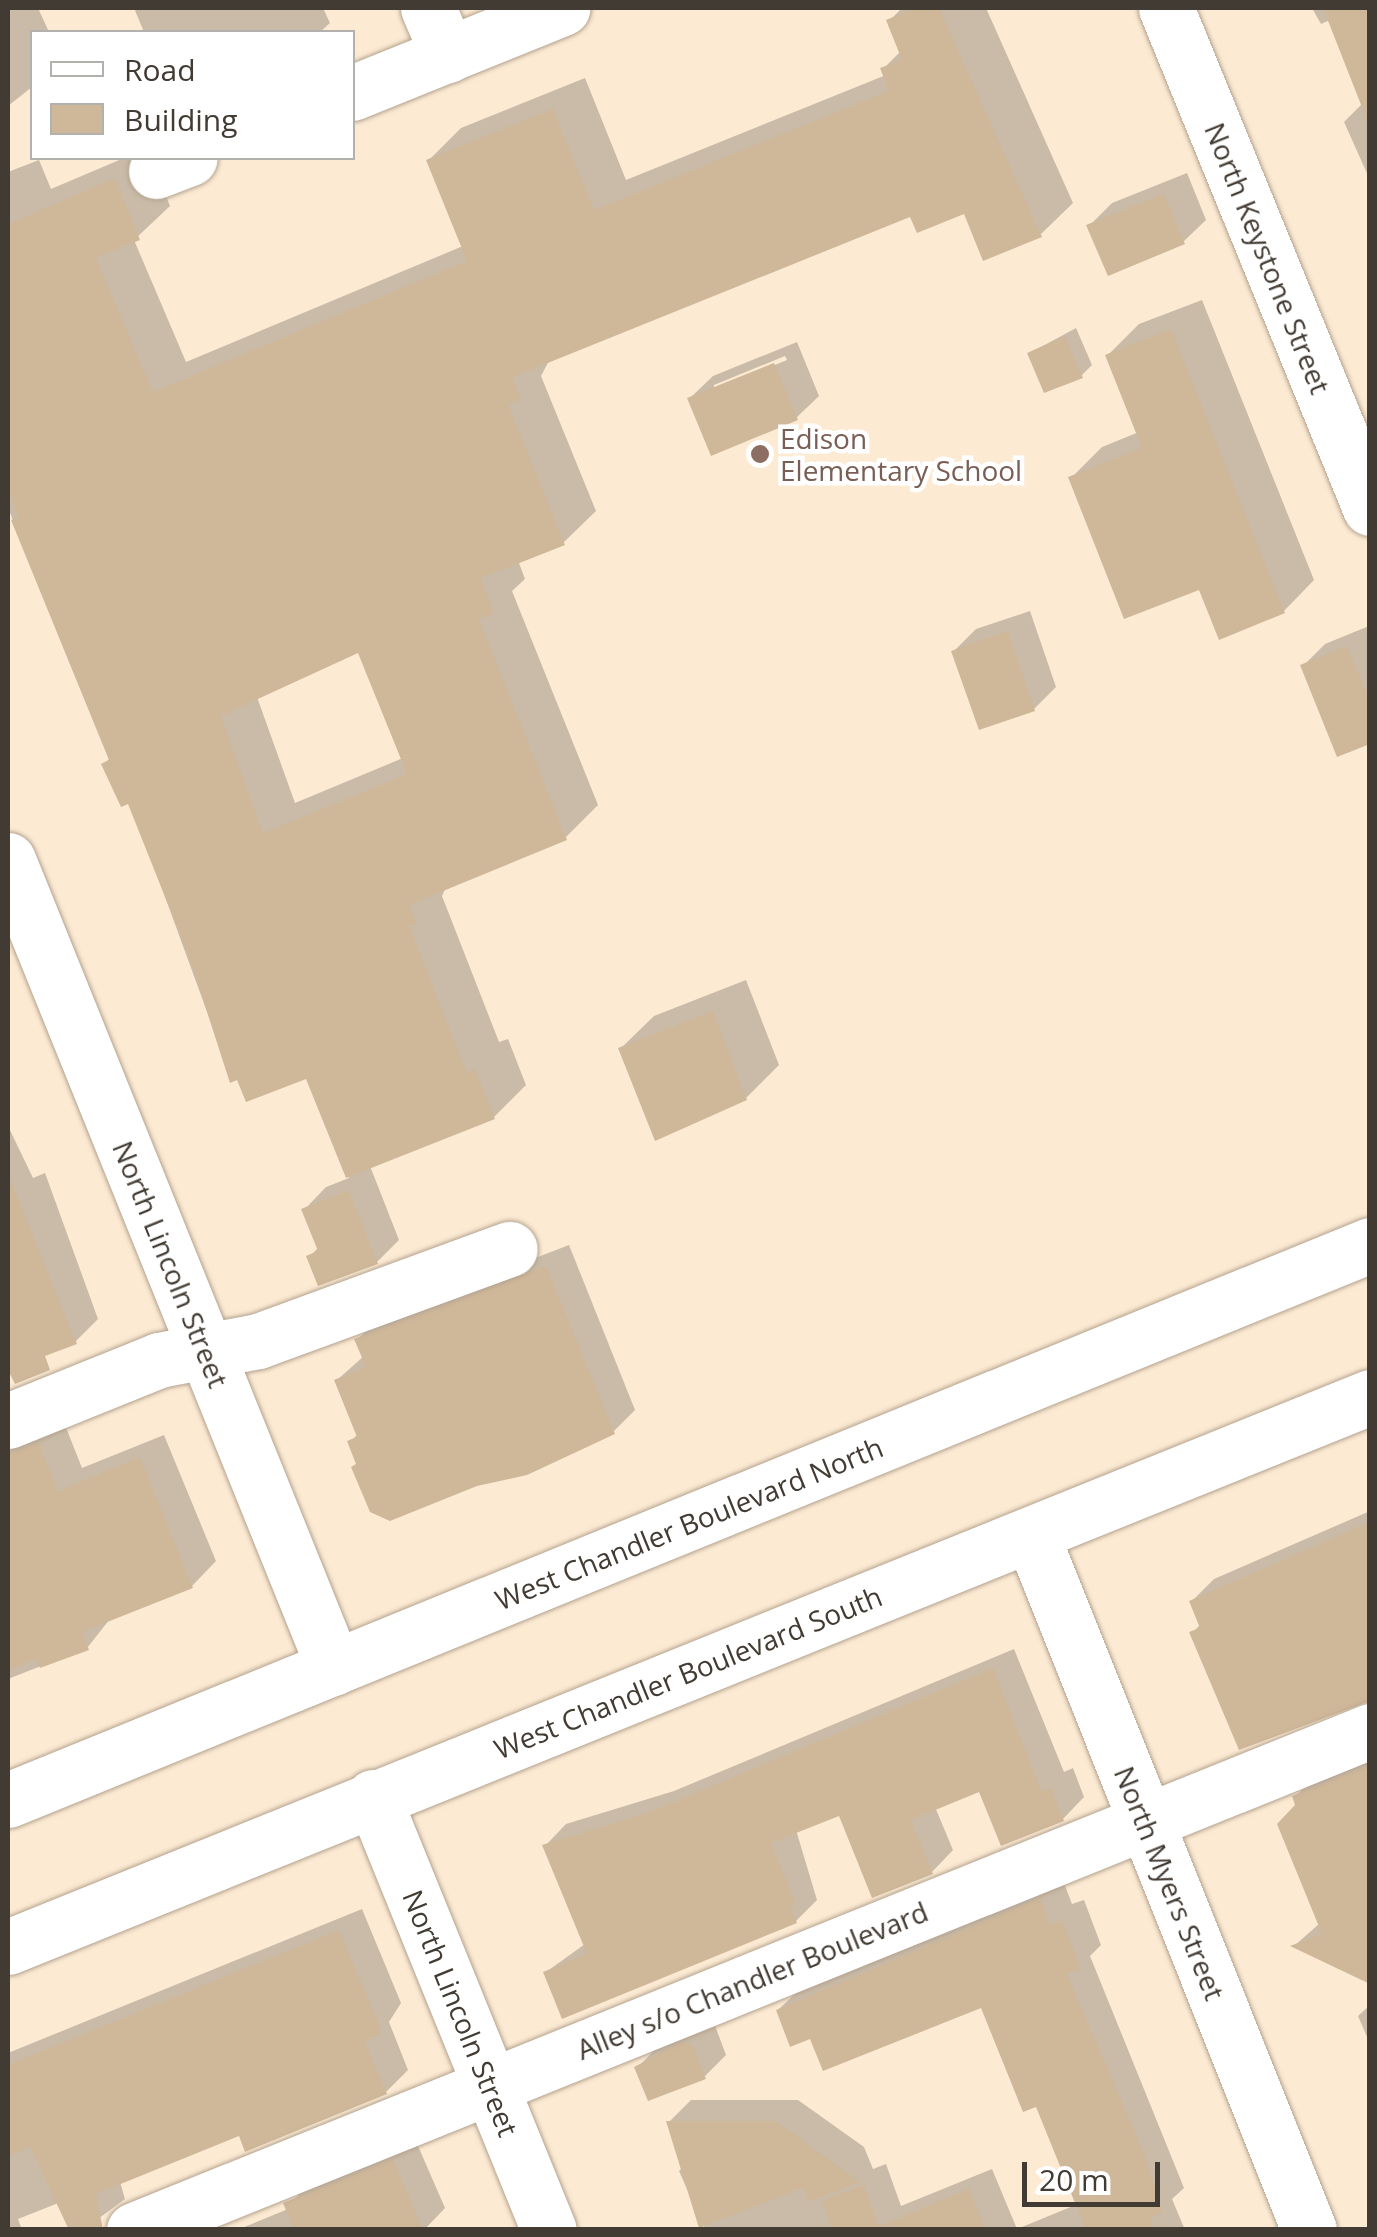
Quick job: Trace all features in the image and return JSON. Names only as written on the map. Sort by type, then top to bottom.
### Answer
[{"type":"main road","points":[[355,91],[438,31],[562,8]]},
{"type":"main road","name":"North Keystone Street","points":[[1166,8],[1370,508]]},
{"type":"main road","name":"North Lincoln Street","points":[[8,860],[334,1668]]},
{"type":"main road","name":"West Chandler Boulevard North","points":[[8,1800],[1370,1245]]},
{"type":"main road","points":[[8,1421],[160,1360],[258,1341],[510,1249]]},
{"type":"main road","name":"West Chandler Boulevard South","points":[[8,1947],[1370,1397]]},
{"type":"main road","name":"North Myers Street","points":[[1032,1536],[1308,2230]]},
{"type":"main road","name":"Alley s/o Chandler Boulevard","points":[[134,2230],[1370,1731]]},
{"type":"main road","name":"North Lincoln Street","points":[[373,1797],[549,2230]]},
{"type":"building","points":[[916,8],[939,8],[1042,237],[983,261],[964,214],[917,233],[910,217],[513,377],[521,399],[508,404],[565,545],[481,578],[494,613],[479,619],[567,840],[409,905],[417,925],[410,927],[467,1073],[475,1069],[495,1119],[346,1178],[306,1079],[246,1102],[237,1080],[230,1083],[191,962],[128,804],[121,807],[101,764],[109,760],[11,520],[19,517],[8,490],[8,224],[115,178],[140,240],[96,258],[153,392],[467,261],[426,160],[553,109],[594,210],[889,91],[880,68],[902,60],[886,20]],"holes":[[[358,653],[407,774],[263,833],[221,716]]]},
{"type":"building","points":[[1323,8],[1370,8],[1370,120],[1367,120]]},
{"type":"building","points":[[1164,194],[1185,244],[1108,276],[1086,225]]},
{"type":"building","points":[[1171,329],[1285,613],[1219,640],[1199,590],[1124,619],[1068,477],[1142,448],[1105,355]]},
{"type":"building","points":[[1065,336],[1083,378],[1044,393],[1027,353]]},
{"type":"building","points":[[774,363],[798,420],[711,456],[687,398]]},
{"type":"building","points":[[1008,631],[1035,711],[979,730],[951,651]]},
{"type":"building","points":[[1347,646],[1370,701],[1370,744],[1337,757],[1300,665]]},
{"type":"building","points":[[713,1011],[747,1100],[655,1141],[618,1048]]},
{"type":"building","points":[[9,1176],[77,1344],[45,1356],[50,1370],[15,1384],[8,1370]]},
{"type":"building","points":[[349,1190],[378,1264],[318,1286],[306,1256],[318,1251],[301,1209]]},
{"type":"building","points":[[546,1266],[615,1434],[527,1475],[477,1486],[390,1521],[370,1512],[351,1467],[356,1464],[347,1441],[357,1437],[334,1380],[366,1367],[354,1339]]},
{"type":"building","points":[[38,1442],[58,1491],[140,1457],[193,1588],[82,1632],[89,1650],[40,1668],[36,1659],[8,1671],[8,1454]]},
{"type":"building","points":[[1370,1522],[1370,1701],[1239,1750],[1189,1632],[1200,1628],[1189,1601]]},
{"type":"building","points":[[993,1668],[1042,1792],[1051,1788],[1064,1821],[1001,1846],[979,1792],[911,1820],[933,1874],[872,1898],[839,1816],[771,1843],[796,1904],[790,1907],[797,1923],[562,2019],[543,1972],[587,1954],[542,1845],[650,1812]]},
{"type":"building","points":[[1370,1765],[1370,1984],[1290,1946],[1322,1934],[1277,1824],[1295,1805],[1292,1796]]},
{"type":"building","points":[[1040,1898],[1050,1924],[1062,1920],[1081,1969],[1067,1974],[1143,2150],[1163,2212],[1150,2218],[1154,2230],[1086,2230],[1036,2107],[1023,2112],[981,2008],[823,2071],[810,2039],[790,2047],[776,2010]]},
{"type":"building","points":[[339,1930],[380,2026],[380,2035],[365,2041],[387,2094],[245,2152],[239,2136],[96,2194],[103,2230],[69,2230],[30,2147],[8,2156],[8,2065]]},
{"type":"building","points":[[680,2043],[692,2044],[706,2079],[648,2101],[634,2067]]},
{"type":"building","points":[[666,2121],[776,2121],[860,2182],[809,2202],[803,2188],[699,2228]]},
{"type":"building","points":[[393,2159],[423,2230],[294,2230],[283,2203]]},
{"type":"building","points":[[864,2185],[879,2226],[969,2189],[986,2230],[832,2230],[822,2200]]},
{"type":"place","name":"Edison Elementary School","points":[[760,454]]}]
